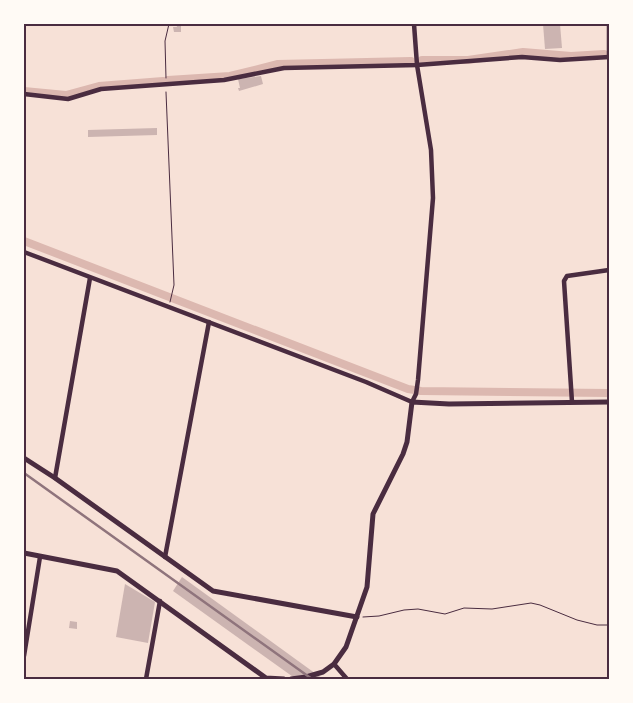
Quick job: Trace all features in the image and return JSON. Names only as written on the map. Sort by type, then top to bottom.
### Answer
[{"type":"street","points":[[291,679],[323,672],[334,664],[346,647],[367,588],[373,514],[402,454],[406,442],[412,402],[416,394],[433,198],[431,150],[417,65],[414,24]]},
{"type":"street","points":[[24,94],[68,100],[101,88],[224,80],[284,68],[417,65],[522,58],[560,60],[609,57],[609,24]]},
{"type":"street","points":[[24,252],[366,382],[412,402],[448,404],[572,400],[609,402]]},
{"type":"street","points":[[572,400],[564,281],[567,276],[609,270]]},
{"type":"street","points":[[55,478],[90,278]]},
{"type":"street","points":[[165,556],[209,322]]},
{"type":"street","points":[[24,458],[213,591],[357,617]]},
{"type":"street","points":[[24,553],[117,571],[266,678],[284,679]]},
{"type":"street","points":[[24,656],[40,556]]},
{"type":"street","points":[[146,679],[160,601]]},
{"type":"street","points":[[334,664],[347,679]]},
{"type":"path","points":[[169,24],[165,41],[174,285],[170,302]]},
{"type":"path","points":[[357,617],[368,618],[418,609],[445,614],[464,608],[492,610],[532,603],[577,620],[597,625],[609,625]]},
{"type":"building","points":[[176,24],[181,24],[181,32],[174,32],[173,27],[177,27]]},
{"type":"building","points":[[543,24],[560,24],[562,48],[545,49]]},
{"type":"building","points":[[261,76],[263,84],[239,91],[238,79]]},
{"type":"building","points":[[157,128],[157,135],[88,137],[88,130]]},
{"type":"building","points":[[182,577],[323,679],[296,679],[173,591]]},
{"type":"building","points":[[125,584],[155,602],[148,643],[116,637]]},
{"type":"building","points":[[70,621],[77,622],[77,629],[69,628]]},
{"type":"waterway","points":[[422,60],[468,60],[523,52],[571,56],[604,54]]},
{"type":"waterway","points":[[168,80],[230,76],[278,64],[411,61]]},
{"type":"waterway","points":[[24,91],[66,95],[99,86],[163,81]]},
{"type":"waterway","points":[[24,241],[408,389],[421,391],[609,393]]},
{"type":"railway","points":[[24,473],[312,679]]}]
